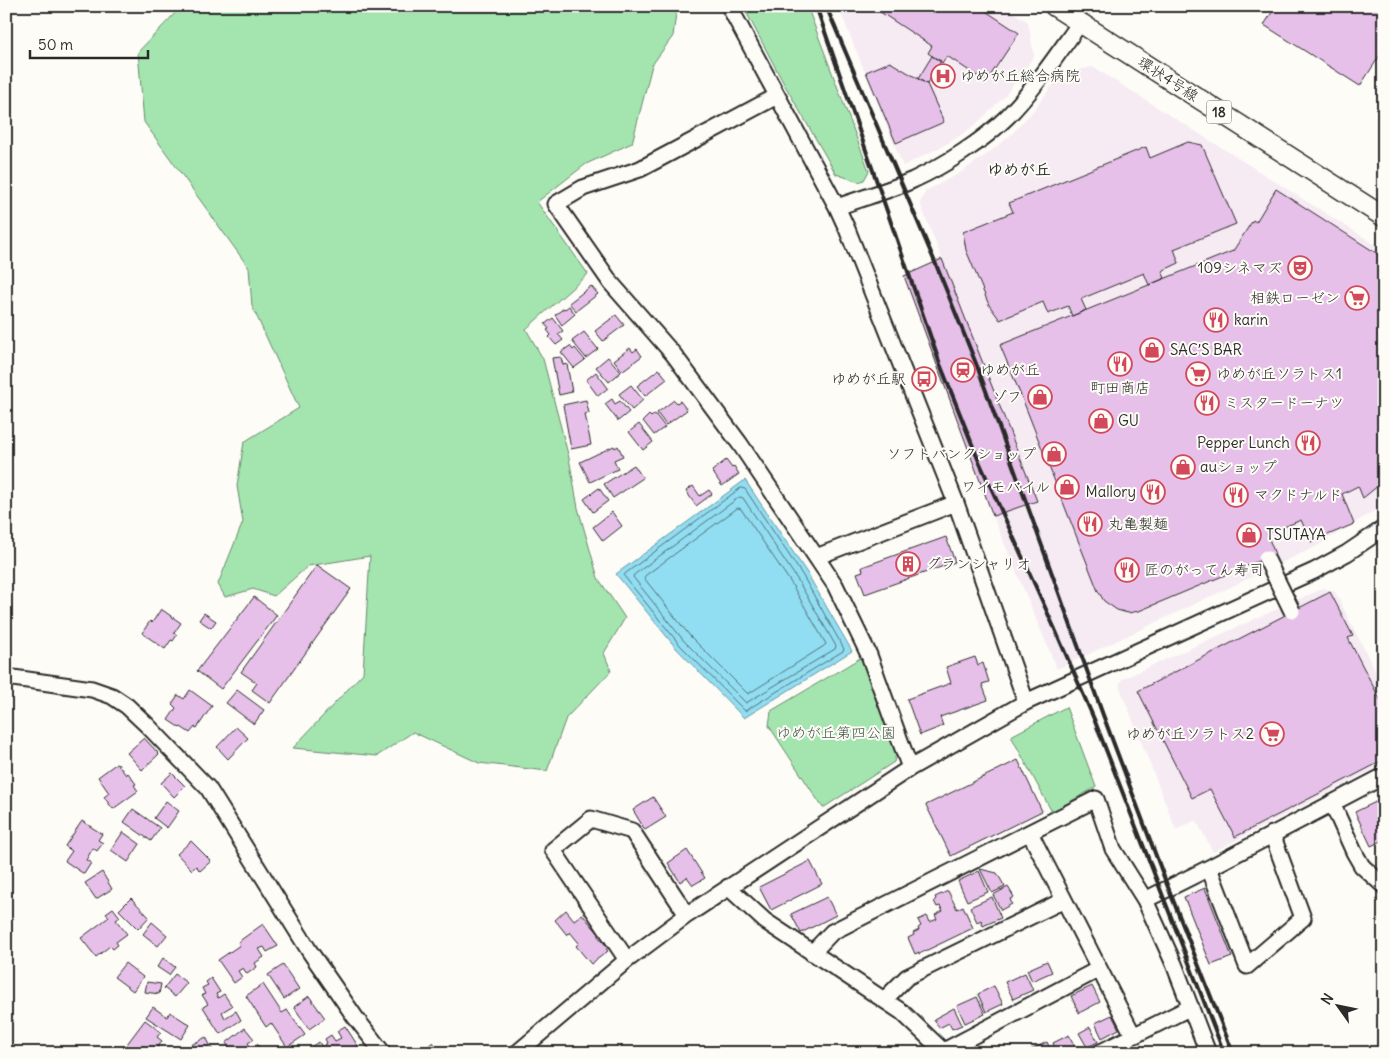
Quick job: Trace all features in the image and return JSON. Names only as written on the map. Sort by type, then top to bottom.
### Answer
[{"type":"main road","name":"環状4号線","points":[[1054,6],[1384,217]]},
{"type":"street","points":[[729,6],[837,207],[956,503],[1026,702]]},
{"type":"street","points":[[837,207],[912,180],[948,162],[981,139],[1006,118],[1029,93],[1080,23]]},
{"type":"street","points":[[777,96],[640,169],[583,188],[556,204],[611,283],[674,355],[740,444],[835,585],[869,655],[910,768]]},
{"type":"street","points":[[816,557],[956,503]]},
{"type":"street","points":[[517,1053],[627,960],[687,915],[910,768],[1026,702],[1314,571],[1340,557],[1384,528]]},
{"type":"street","points":[[1266,558],[1292,611]]},
{"type":"street","points":[[6,677],[92,689],[106,693],[127,706],[147,725],[208,788],[310,952],[355,1017],[383,1053]]},
{"type":"street","points":[[1145,900],[1384,776]]},
{"type":"street","points":[[812,953],[832,932],[1096,799],[1113,850],[1145,900],[1174,964],[1208,1053]]},
{"type":"street","points":[[1332,803],[1362,866],[1384,886]]},
{"type":"street","points":[[627,960],[553,850],[591,819],[632,831],[687,915]]},
{"type":"street","points":[[1030,833],[1133,1035]]},
{"type":"street","points":[[1209,868],[1247,966],[1303,918],[1272,834]]},
{"type":"street","points":[[728,887],[764,921],[902,1012],[945,1052],[1099,969]]},
{"type":"street","points":[[884,1000],[907,977],[1064,900]]},
{"type":"street","points":[[1099,1053],[1191,1007]]},
{"type":"shaded area","name":"ゆめが丘総合病院","points":[[838,6],[1003,6],[1028,22],[1034,56],[1004,97],[974,126],[950,142],[903,166]]},
{"type":"shaded area","points":[[1093,67],[1384,250],[1384,503],[1315,547],[1057,669],[993,516],[1037,501],[920,203],[926,191],[960,173],[1011,135],[1033,111],[1062,73]]},
{"type":"shaded area","name":"ゆめが丘ソラトス2","points":[[1324,588],[1335,592],[1384,688],[1384,764],[1213,852],[1196,820],[1176,830],[1119,685],[1122,679]]},
{"type":"green space","points":[[166,6],[542,6],[544,8],[549,6],[677,6],[673,36],[652,65],[632,143],[586,164],[537,202],[588,274],[526,329],[543,359],[569,458],[578,508],[598,578],[625,618],[604,653],[611,671],[566,718],[547,771],[479,763],[413,732],[377,756],[293,748],[363,673],[370,556],[308,566],[274,596],[253,589],[225,597],[218,584],[243,522],[237,486],[244,442],[299,408],[252,306],[249,268],[144,122],[138,52],[179,9]]},
{"type":"green space","points":[[743,6],[807,6],[869,171],[864,180],[859,182],[836,174],[783,82]]},
{"type":"green space","name":"ゆめが丘第四公園","points":[[862,657],[897,749],[894,762],[823,808],[769,726],[771,711]]},
{"type":"green space","points":[[1066,707],[1096,787],[1052,812],[1011,736]]},
{"type":"water","points":[[745,480],[807,573],[852,651],[744,718],[676,648],[616,574]]},
{"type":"building","points":[[871,6],[978,6],[1019,33],[986,82],[947,56],[942,63],[928,53],[932,46]]},
{"type":"building","points":[[1276,6],[1384,6],[1384,49],[1360,86],[1264,25]]},
{"type":"building","points":[[932,56],[941,61],[927,84],[918,79]]},
{"type":"building","points":[[890,62],[927,84],[944,122],[896,143],[866,72]]},
{"type":"building","points":[[1188,142],[1202,145],[1236,224],[1174,249],[1179,263],[1162,271],[1165,278],[1149,285],[1144,273],[1081,299],[1086,310],[1072,316],[1068,306],[1048,314],[1043,302],[1000,320],[989,305],[966,250],[963,232],[1013,212],[1009,203],[1146,147],[1150,158]]},
{"type":"building","name":"ゆめが丘ソラトス1","points":[[1276,189],[1384,258],[1384,481],[1363,498],[1358,486],[1342,494],[1354,524],[1311,542],[1301,520],[1267,534],[1275,554],[1139,611],[1128,613],[1117,610],[1104,601],[1098,591],[1000,345],[1233,251],[1253,220],[1256,222]]},
{"type":"building","points":[[942,259],[1037,501],[993,516],[904,276]]},
{"type":"building","points":[[591,286],[598,294],[576,311],[569,303]]},
{"type":"building","points":[[569,306],[575,314],[562,325],[555,315]]},
{"type":"building","points":[[616,315],[624,325],[603,341],[595,331]]},
{"type":"building","points":[[553,318],[563,331],[558,334],[563,340],[556,345],[549,337],[551,335],[545,324]]},
{"type":"building","points":[[584,332],[598,349],[586,358],[572,341]]},
{"type":"building","points":[[570,346],[573,350],[575,348],[585,360],[574,368],[561,352]]},
{"type":"building","points":[[630,348],[633,352],[637,349],[642,356],[622,371],[614,360]]},
{"type":"building","points":[[561,357],[563,365],[567,364],[572,392],[559,395],[552,358]]},
{"type":"building","points":[[608,357],[621,372],[609,382],[596,367]]},
{"type":"building","points":[[659,369],[667,379],[645,396],[637,386]]},
{"type":"building","points":[[596,372],[608,388],[598,396],[586,380]]},
{"type":"building","points":[[631,385],[643,400],[632,410],[619,394]]},
{"type":"building","points":[[612,399],[615,404],[620,401],[629,412],[618,421],[605,404]]},
{"type":"building","points":[[586,400],[589,413],[585,414],[591,445],[571,449],[563,405]]},
{"type":"building","points":[[674,400],[677,403],[680,401],[687,410],[666,425],[657,413]]},
{"type":"building","points":[[655,414],[665,427],[654,435],[643,421],[649,415],[651,417]]},
{"type":"building","points":[[639,424],[653,442],[643,450],[629,432]]},
{"type":"building","points":[[614,446],[615,448],[618,446],[623,456],[614,460],[618,469],[590,482],[580,462]]},
{"type":"building","points":[[726,460],[732,468],[734,466],[739,474],[722,486],[712,471]]},
{"type":"building","points":[[634,465],[643,478],[613,498],[604,484]]},
{"type":"building","points":[[693,486],[700,496],[709,490],[712,494],[696,506],[686,491]]},
{"type":"building","points":[[599,488],[608,501],[593,512],[584,499]]},
{"type":"building","points":[[612,512],[622,526],[603,541],[593,527]]},
{"type":"building","name":"グランシャリオ","points":[[946,537],[955,562],[865,594],[857,573],[863,571],[862,567]]},
{"type":"building","points":[[317,565],[351,589],[270,703],[252,690],[257,683],[241,672]]},
{"type":"building","name":"ゆめが丘ソラトス2","points":[[1330,592],[1353,636],[1348,638],[1384,707],[1384,760],[1235,837],[1210,789],[1192,798],[1138,691]]},
{"type":"building","points":[[254,597],[277,615],[221,689],[197,671]]},
{"type":"building","points":[[161,609],[181,623],[174,633],[177,635],[165,649],[142,633],[150,621],[152,623]]},
{"type":"building","points":[[204,613],[216,621],[211,628],[199,620]]},
{"type":"building","points":[[975,657],[978,665],[983,663],[989,682],[982,684],[988,700],[940,717],[943,726],[920,735],[907,699],[951,683],[946,667]]},
{"type":"building","points":[[190,690],[212,706],[197,728],[195,727],[190,733],[168,720],[176,708],[172,704],[178,695],[184,699]]},
{"type":"building","points":[[237,690],[264,710],[254,724],[226,703]]},
{"type":"building","points":[[236,727],[248,738],[228,759],[217,747]]},
{"type":"building","points":[[144,738],[159,754],[142,770],[127,753]]},
{"type":"building","points":[[1018,760],[1042,811],[951,856],[926,805]]},
{"type":"building","points":[[117,763],[126,775],[128,773],[136,784],[134,785],[138,791],[113,809],[104,797],[109,793],[98,777]]},
{"type":"building","points":[[172,773],[185,786],[174,797],[161,783]]},
{"type":"building","points":[[653,797],[666,817],[645,830],[633,810]]},
{"type":"building","points":[[1384,798],[1384,840],[1371,846],[1355,812]]},
{"type":"building","points":[[166,801],[179,811],[167,828],[154,818]]},
{"type":"building","points":[[133,809],[160,828],[151,841],[124,822]]},
{"type":"building","points":[[6,816],[13,818],[7,838],[6,838]]},
{"type":"building","points":[[82,821],[102,834],[98,840],[103,843],[97,851],[93,848],[86,860],[91,863],[84,874],[65,861],[72,851],[65,846]]},
{"type":"building","points":[[123,832],[140,844],[128,862],[111,850]]},
{"type":"building","points":[[191,841],[211,861],[200,871],[196,866],[192,870],[177,854]]},
{"type":"building","points":[[687,850],[705,878],[693,885],[687,877],[680,882],[668,863]]},
{"type":"building","points":[[810,861],[822,884],[771,910],[759,887]]},
{"type":"building","points":[[980,869],[997,873],[1005,887],[992,893]]},
{"type":"building","points":[[979,871],[988,892],[967,901],[958,881]]},
{"type":"building","points":[[102,872],[112,889],[96,899],[85,883]]},
{"type":"building","points":[[1008,887],[1014,897],[1010,899],[1012,904],[1001,910],[993,895]]},
{"type":"building","points":[[1205,888],[1232,957],[1211,965],[1184,897]]},
{"type":"building","points":[[948,891],[957,909],[963,906],[973,928],[919,954],[919,952],[915,954],[908,938],[919,930],[918,928],[921,926],[918,920],[927,916],[930,922],[937,919],[935,915],[943,911],[940,906],[937,907],[934,901],[935,897]]},
{"type":"building","points":[[827,897],[836,915],[801,933],[791,914]]},
{"type":"building","points":[[992,897],[1001,918],[983,926],[981,920],[977,922],[970,907]]},
{"type":"building","points":[[131,898],[149,917],[138,929],[119,910]]},
{"type":"building","points":[[113,908],[120,917],[116,920],[127,934],[116,942],[118,945],[113,949],[110,946],[96,957],[81,938],[109,917],[106,913]]},
{"type":"building","points":[[566,910],[574,920],[582,914],[600,935],[598,936],[608,948],[606,949],[608,951],[591,964],[576,946],[579,943],[570,932],[567,935],[555,920]]},
{"type":"building","points":[[152,922],[167,935],[158,946],[143,934]]},
{"type":"building","points":[[263,924],[278,946],[267,952],[264,947],[259,949],[264,957],[255,963],[257,967],[247,974],[243,968],[238,971],[242,977],[234,983],[218,960],[240,945],[238,942]]},
{"type":"building","points":[[163,958],[175,967],[169,975],[157,967]]},
{"type":"building","points":[[1047,961],[1052,972],[1032,981],[1027,970]]},
{"type":"building","points":[[125,963],[143,977],[133,991],[114,977]]},
{"type":"building","points":[[283,965],[299,989],[284,999],[268,975]]},
{"type":"building","points":[[1025,973],[1033,990],[1013,999],[1005,982]]},
{"type":"building","points":[[175,974],[187,983],[175,997],[164,988]]},
{"type":"building","points":[[211,978],[220,992],[216,994],[218,998],[224,994],[232,1006],[222,1012],[225,1018],[236,1011],[241,1020],[220,1034],[203,1007],[208,1004],[202,995],[205,994],[202,988],[208,985],[206,982]]},
{"type":"building","points":[[147,982],[161,984],[159,994],[145,992]]},
{"type":"building","points":[[263,984],[282,1013],[287,1010],[305,1035],[287,1047],[271,1023],[266,1027],[246,996]]},
{"type":"building","points":[[994,986],[1003,1004],[986,1012],[978,994]]},
{"type":"building","points":[[1092,986],[1100,1002],[1079,1013],[1071,996]]},
{"type":"building","points":[[309,996],[325,1018],[309,1029],[294,1007]]},
{"type":"building","points":[[977,997],[985,1014],[965,1023],[957,1006]]},
{"type":"building","points":[[153,1007],[167,1017],[170,1012],[190,1025],[181,1039],[146,1017]]},
{"type":"building","points":[[954,1008],[962,1025],[952,1029],[949,1023],[939,1028],[934,1019]]},
{"type":"building","points":[[1112,1015],[1119,1029],[1102,1038],[1095,1023]]},
{"type":"building","points":[[145,1020],[161,1032],[157,1037],[162,1041],[154,1053],[146,1053],[144,1051],[143,1053],[122,1053],[121,1052]]},
{"type":"building","points":[[345,1026],[358,1046],[355,1049],[357,1051],[354,1053],[316,1053],[312,1046],[319,1042],[322,1047],[327,1043],[325,1039],[331,1035],[335,1041],[341,1038],[337,1031]]},
{"type":"building","points":[[1090,1027],[1098,1042],[1087,1047],[1079,1033]]},
{"type":"building","points":[[245,1028],[254,1039],[248,1043],[251,1048],[257,1044],[263,1053],[233,1053],[226,1043]]},
{"type":"building","points":[[1069,1035],[1078,1053],[1061,1053],[1059,1049],[1056,1051],[1053,1043]]},
{"type":"building","points":[[206,1037],[214,1053],[195,1053],[191,1045]]},
{"type":"building","points":[[433,1042],[441,1053],[419,1053]]},
{"type":"building","points":[[1047,1042],[1052,1053],[1026,1052]]},
{"type":"building","points":[[984,1047],[994,1053],[980,1053]]},
{"type":"railway","points":[[816,6],[940,364],[978,459],[1094,719],[1224,1053]]},
{"type":"railway","points":[[826,6],[977,366],[1103,715],[1233,1053]]},
{"type":"place","name":"ゆめが丘総合病院","points":[[943,76]]},
{"type":"place","name":"109シネマズ","points":[[1300,268]]},
{"type":"place","name":"相鉄ローゼン","points":[[1357,298]]},
{"type":"place","name":"karin","points":[[1216,320]]},
{"type":"place","name":"SAC’S BAR","points":[[1152,350]]},
{"type":"place","name":"町田商店","points":[[1120,364]]},
{"type":"place","name":"ゆめが丘","points":[[963,370]]},
{"type":"place","name":"ゆめが丘ソラトス1","points":[[1198,374]]},
{"type":"place","name":"ゆめが丘駅","points":[[924,379]]},
{"type":"place","name":"ゾフ","points":[[1040,397]]},
{"type":"place","name":"ミスタードーナツ","points":[[1207,403]]},
{"type":"place","name":"GU","points":[[1101,421]]},
{"type":"place","name":"Pepper Lunch","points":[[1308,443]]},
{"type":"place","name":"ソフトバンクショップ","points":[[1054,454]]},
{"type":"place","name":"auショップ","points":[[1183,467]]},
{"type":"place","name":"ワイモバイル","points":[[1067,487]]},
{"type":"place","name":"Mallory","points":[[1153,492]]},
{"type":"place","name":"マクドナルド","points":[[1236,495]]},
{"type":"place","name":"丸亀製麺","points":[[1090,524]]},
{"type":"place","name":"TSUTAYA","points":[[1249,535]]},
{"type":"place","name":"グランシャリオ","points":[[908,564]]},
{"type":"place","name":"匠のがってん寿司","points":[[1127,570]]},
{"type":"place","name":"ゆめが丘ソラトス2","points":[[1272,734]]},
{"type":"district","name":"ゆめが丘","points":[[1019,169]]}]
